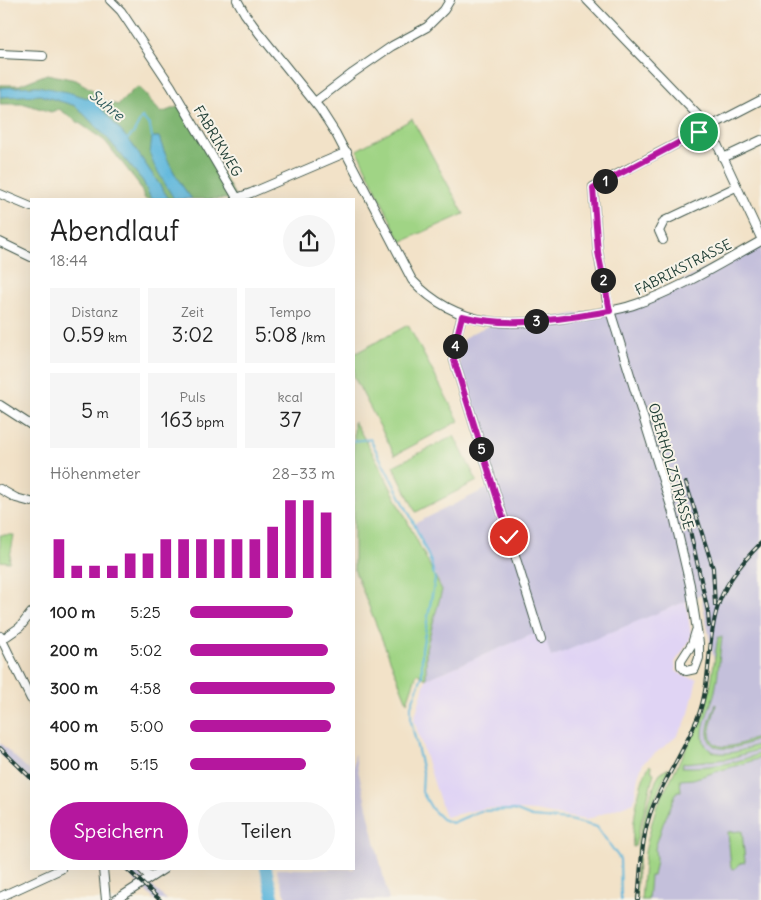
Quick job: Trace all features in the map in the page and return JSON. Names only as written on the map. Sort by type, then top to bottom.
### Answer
[{"type":"street","name":"FABRIKWEG","points":[[110,0],[122,11],[171,86],[237,198],[347,152]]},
{"type":"street","name":"FABRIKSTRASSE","points":[[237,0],[259,33],[314,102],[347,152],[412,280],[423,292],[462,316],[496,322],[525,322],[558,320],[610,311],[636,304],[679,285],[761,239]]},
{"type":"street","points":[[314,102],[392,46],[427,27],[444,10],[450,0]]},
{"type":"street","points":[[587,0],[709,127],[761,239]]},
{"type":"street","points":[[0,54],[43,56]]},
{"type":"street","points":[[709,127],[761,100]]},
{"type":"street","name":"OBERHOLZSTRASSE","points":[[696,631],[692,644],[681,661],[680,666],[686,671],[695,669],[698,665],[700,652],[690,585],[674,516],[610,311],[598,252],[593,188],[709,127]]},
{"type":"street","points":[[722,158],[761,140]]},
{"type":"street","points":[[662,240],[659,230],[664,221],[736,187]]},
{"type":"street","points":[[0,194],[30,207]]},
{"type":"street","points":[[0,242],[30,257]]},
{"type":"street","points":[[462,316],[456,340],[454,360],[541,639]]},
{"type":"street","points":[[0,405],[30,424]]},
{"type":"street","points":[[0,489],[16,498],[30,502]]},
{"type":"street","points":[[30,614],[20,627],[3,636],[30,697]]},
{"type":"street","points":[[0,897],[59,870]]},
{"type":"street","points":[[103,870],[106,900]]},
{"type":"street","points":[[143,870],[150,877]]},
{"type":"street","points":[[116,900],[162,870]]},
{"type":"shaded area","points":[[761,241],[761,900],[647,900],[644,864],[670,782],[688,754],[705,711],[712,682],[714,660],[701,595],[551,657],[543,630],[426,679],[426,648],[442,590],[414,524],[496,484],[460,374],[459,359],[464,339],[474,332],[496,323],[525,322],[636,304]]},
{"type":"shaded area","points":[[686,601],[691,635],[689,642],[675,662],[676,671],[684,676],[697,679],[689,713],[676,737],[643,763],[638,776],[634,802],[586,820],[535,811],[485,808],[445,817],[414,720],[426,679],[544,629],[551,656]]},
{"type":"shaded area","points":[[0,743],[30,771],[30,782],[0,754]]},
{"type":"shaded area","points":[[355,757],[389,900],[287,900],[276,870],[355,870]]},
{"type":"shaded area","points":[[124,870],[134,870],[167,900],[155,900]]},
{"type":"green space","points":[[47,74],[76,80],[91,89],[106,102],[118,105],[134,89],[139,87],[161,113],[182,105],[236,198],[191,198],[172,170],[159,137],[152,137],[152,149],[174,198],[168,198],[132,144],[94,100],[37,86],[0,88],[0,85],[19,85]]},
{"type":"green space","points":[[40,95],[76,106],[109,140],[143,181],[151,198],[145,198],[138,183],[105,141],[59,109],[51,112],[25,104],[0,104],[0,97]]},
{"type":"green space","points":[[412,119],[464,214],[401,242],[357,150]]},
{"type":"green space","points":[[408,325],[459,421],[395,455],[355,379],[355,353]]},
{"type":"green space","points":[[355,423],[376,459],[442,590],[426,648],[426,679],[417,673],[407,702],[355,572]]},
{"type":"green space","points":[[454,436],[477,481],[416,512],[393,466]]},
{"type":"green space","points":[[0,535],[14,535],[9,562],[0,561]]},
{"type":"green space","points":[[718,637],[722,637],[717,678],[714,696],[706,716],[703,732],[704,743],[716,753],[735,752],[761,743],[761,749],[727,759],[683,763],[682,767],[723,764],[761,753],[761,758],[693,779],[680,780],[681,791],[677,791],[655,848],[656,860],[653,876],[650,876],[648,900],[641,900],[645,852],[656,808],[704,713]]},
{"type":"green space","points":[[716,704],[710,734],[717,745],[732,746],[761,736],[761,738],[748,744],[730,748],[715,746],[710,742],[708,730]]},
{"type":"green space","points":[[650,765],[651,771],[654,773],[635,846],[633,847],[633,829],[637,804],[642,781]]},
{"type":"green space","points":[[669,768],[654,799],[643,831],[638,859],[636,900],[634,900],[638,845],[647,807],[657,778],[660,773]]},
{"type":"green space","points":[[742,831],[745,862],[734,869],[731,868],[728,832]]},
{"type":"water","name":"Suhre","points":[[37,86],[94,100],[132,144],[168,198],[151,198],[143,181],[109,140],[76,106],[40,95],[0,97],[0,88]]},
{"type":"water","points":[[152,137],[159,137],[172,170],[191,198],[173,198],[154,165],[150,154]]},
{"type":"waterway","points":[[127,139],[133,134],[142,117],[150,126],[152,137]]},
{"type":"waterway","points":[[355,441],[370,439],[410,515],[431,562],[435,579],[422,649],[422,676],[411,706],[411,721],[423,772],[422,792],[432,809],[442,819],[452,823],[480,811],[514,810],[532,817],[569,820],[597,827],[620,859],[621,900]]},
{"type":"waterway","name":"Suhre","points":[[266,870],[274,900]]},
{"type":"railway","points":[[686,483],[713,568],[715,605]]},
{"type":"railway","points":[[680,485],[708,612],[709,626]]},
{"type":"railway","points":[[638,900],[642,852],[649,817],[699,714],[703,701],[714,622],[720,599],[729,581],[761,543]]},
{"type":"railway","points":[[0,748],[30,777]]},
{"type":"railway","points":[[128,870],[160,900]]},
{"type":"route","points":[[509,537],[454,360],[456,340],[462,316],[496,322],[525,322],[558,320],[610,311],[598,252],[593,188],[699,132]]}]
